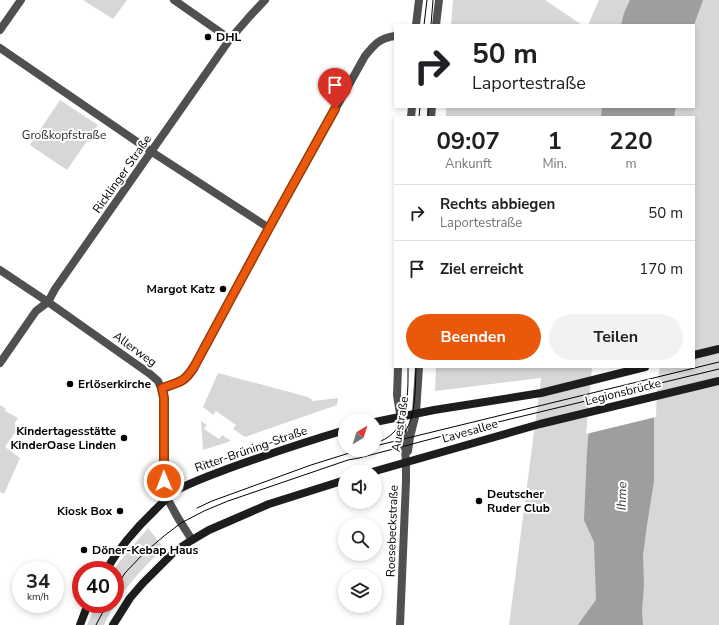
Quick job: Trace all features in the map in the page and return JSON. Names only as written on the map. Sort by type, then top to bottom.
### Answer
[{"type":"main road","points":[[695,355],[715,350]]},
{"type":"main road","name":"Legionsbrücke","points":[[540,393],[641,368]]},
{"type":"main road","name":"Legionsbrücke","points":[[540,424],[715,382]]},
{"type":"main road","name":"Lavesallee","points":[[416,414],[540,393]]},
{"type":"main road","points":[[382,421],[416,414]]},
{"type":"main road","name":"Lavesallee","points":[[406,462],[540,424]]},
{"type":"main road","name":"Ritter-Brüning-Straße","points":[[112,561],[149,515],[178,489],[258,458],[338,432]]},
{"type":"main road","points":[[382,469],[406,462]]},
{"type":"main road","points":[[113,625],[130,598],[143,583],[175,551],[192,540],[209,530],[269,504],[338,482]]},
{"type":"main road","points":[[80,625],[85,613]]},
{"type":"street","points":[[0,30],[21,0]]},
{"type":"street","points":[[174,0],[230,39]]},
{"type":"street","name":"Ricklinger Straße","points":[[0,364],[36,311],[48,302],[55,289],[230,39],[265,0]]},
{"type":"street","points":[[416,24],[419,0]]},
{"type":"street","points":[[436,24],[439,0]]},
{"type":"street","points":[[192,540],[167,498],[164,481],[164,398],[162,388],[182,381],[188,376],[194,367],[269,228],[365,56],[375,43],[394,36]]},
{"type":"street","points":[[0,48],[152,152],[269,228]]},
{"type":"street","name":"Allerweg","points":[[0,270],[150,374],[158,381],[162,388]]},
{"type":"street","name":"Auestraße","points":[[398,368],[397,395],[406,462]]},
{"type":"street","name":"Auestraße","points":[[406,462],[416,414],[419,368]]},
{"type":"street","name":"Roesebeckstraße","points":[[400,625],[406,462]]},
{"type":"green space","points":[[83,0],[127,0],[113,19]]},
{"type":"green space","points":[[453,0],[545,0],[581,24],[451,24]]},
{"type":"green space","points":[[599,0],[719,0],[719,625],[509,625],[541,378],[435,391],[436,368],[695,368],[695,116],[446,116],[446,108],[695,108],[695,24],[588,24]]},
{"type":"green space","name":"Großkopfstraße","points":[[60,100],[98,125],[67,170],[30,145]]},
{"type":"green space","points":[[218,373],[308,397],[313,401],[338,398],[337,405],[245,437],[233,429],[236,425],[216,411],[213,415],[203,407]]},
{"type":"green space","points":[[0,405],[6,409],[5,411],[18,418],[14,424],[19,427],[5,447],[20,458],[4,494],[0,492]]},
{"type":"green space","points":[[201,421],[207,425],[204,429],[219,439],[222,435],[231,441],[203,450]]},
{"type":"green space","points":[[148,528],[164,548],[146,566],[124,593],[124,561],[120,561]]},
{"type":"green space","points":[[92,613],[111,613],[104,625],[87,625]]},
{"type":"water","points":[[630,0],[703,0],[694,24],[621,24]]},
{"type":"water","points":[[602,108],[676,108],[674,116],[601,116]]},
{"type":"water","name":"Ihme","points":[[594,368],[655,386],[654,481],[643,555],[643,625],[578,625],[596,600],[594,542],[584,520],[587,452]]},
{"type":"pier","points":[[592,368],[660,368],[657,386],[656,417],[586,434]]},
{"type":"tram line","points":[[424,24],[427,0]]},
{"type":"tram line","points":[[431,24],[433,0]]},
{"type":"tram line","points":[[419,116],[420,108]]},
{"type":"tram line","points":[[428,108],[428,116]]},
{"type":"tram line","points":[[695,368],[719,362]]},
{"type":"tram line","points":[[382,440],[394,432],[403,418],[407,401],[408,368]]},
{"type":"tram line","points":[[399,440],[405,432],[412,415],[415,396],[416,368]]},
{"type":"tram line","points":[[382,444],[694,368]]},
{"type":"tram line","points":[[124,575],[144,553],[181,523],[228,501],[348,460],[469,429],[719,369]]},
{"type":"tram line","points":[[197,508],[212,501],[338,457]]},
{"type":"tram line","points":[[96,625],[102,613]]},
{"type":"place","name":"DHL","points":[[208,37]]},
{"type":"place","name":"Margot Katz","points":[[223,289]]},
{"type":"place","name":"Erlöserkirche","points":[[70,384]]},
{"type":"place","name":"Kindertagesstätte KinderOase Linden","points":[[124,438]]},
{"type":"place","name":"Deutscher Ruder Club","points":[[479,501]]},
{"type":"place","name":"Kiosk Box","points":[[120,511]]},
{"type":"place","name":"Döner-Kebap Haus","points":[[84,550]]},
{"type":"route","points":[[164,481],[164,398],[162,388],[182,381],[188,376],[194,367],[335,109]]}]
